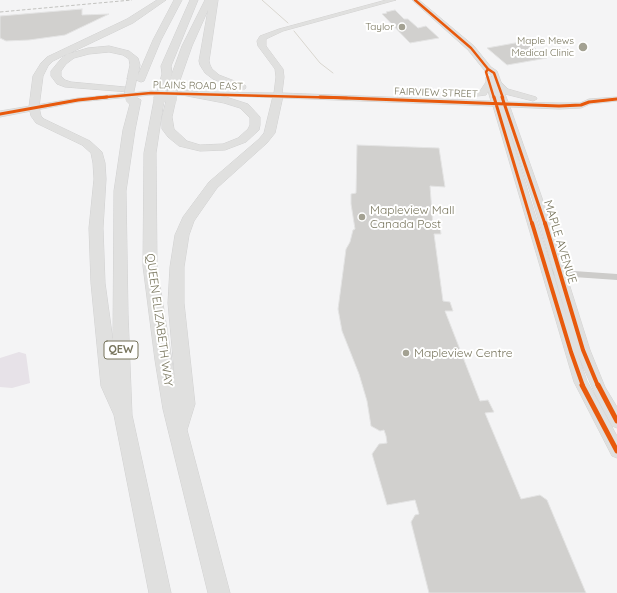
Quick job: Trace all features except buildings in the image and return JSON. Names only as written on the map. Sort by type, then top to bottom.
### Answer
[{"type":"highway","name":"QUEEN ELIZABETH WAY","points":[[194,0],[172,47],[166,66],[168,80],[165,100],[150,153],[150,266],[163,360],[178,430],[219,593]]},
{"type":"highway","points":[[168,80],[173,65],[203,0]]},
{"type":"highway","points":[[168,80],[187,46],[209,0]]},
{"type":"highway","points":[[214,0],[204,61],[205,65],[208,71],[216,77],[241,87]]},
{"type":"highway","name":"QEW","points":[[160,593],[123,415],[120,314],[120,198],[124,161],[137,79],[177,1]]},
{"type":"highway","points":[[123,415],[110,386],[98,283],[96,228],[100,179],[99,163],[96,152],[86,143],[40,121],[36,116],[34,104],[38,76],[44,65],[50,59],[130,21],[159,2]]},
{"type":"highway","points":[[125,90],[69,85],[61,82],[56,76],[56,71],[63,62],[76,55],[99,49],[109,49],[126,53],[132,58],[135,65],[137,79]]},
{"type":"highway","points":[[178,430],[186,404],[176,303],[177,267],[182,235],[188,220],[207,192],[219,179],[263,141],[269,133],[278,92]]},
{"type":"highway","points":[[165,100],[168,117],[168,129],[177,140],[186,145],[207,148],[225,147],[242,140],[253,130],[255,125],[255,117],[244,106],[226,100],[186,93]]},
{"type":"main road","points":[[278,92],[280,77],[279,69],[262,46],[261,41],[263,38],[281,30],[394,0]]},
{"type":"main road","name":"MAPLE AVENUE","points":[[415,0],[477,54],[488,69],[486,72],[494,82],[504,101],[506,121],[546,272],[581,382],[617,451]]},
{"type":"main road","points":[[454,96],[481,94],[494,82],[505,91],[535,102]]},
{"type":"main road","name":"MAPLE AVENUE","points":[[494,82],[495,100],[506,121],[560,274],[583,350],[600,390],[617,421]]},
{"type":"main road","name":"PLAINS ROAD EAST","points":[[0,114],[56,98],[125,90],[179,87],[241,87],[278,92]]},
{"type":"main road","name":"PLAINS ROAD EAST","points":[[0,107],[130,95],[278,92]]},
{"type":"main road","name":"FAIRVIEW STREET","points":[[278,92],[454,96],[504,101],[581,105],[589,102],[617,98]]},
{"type":"main road","name":"FAIRVIEW STREET","points":[[278,92],[434,101],[495,100]]},
{"type":"main road","points":[[434,101],[484,107],[496,113],[506,121],[519,108],[535,102]]},
{"type":"street","points":[[546,272],[617,277]]},
{"type":"shaded area","points":[[19,352],[26,354],[30,383],[12,388],[0,387],[0,358]]},
{"type":"waterway","points":[[262,0],[288,23]]},
{"type":"waterway","points":[[294,31],[320,63],[333,73]]},
{"type":"railway","points":[[0,12],[132,0]]},
{"type":"cycle path","points":[[415,0],[471,48],[488,69],[494,73],[537,198],[583,350],[600,390],[617,421]]},
{"type":"cycle path","points":[[488,69],[486,72],[581,382],[617,451]]},
{"type":"cycle path","points":[[0,114],[78,100],[151,93],[232,94],[559,106],[581,105],[589,102],[617,99]]},
{"type":"place","name":"Taylor","points":[[402,27]]},
{"type":"place","name":"Maple Mews Medical Clinic","points":[[583,47]]},
{"type":"place","name":"Mapleview Mall Canada Post","points":[[362,217]]},
{"type":"place","name":"Mapleview Centre","points":[[406,353]]}]
